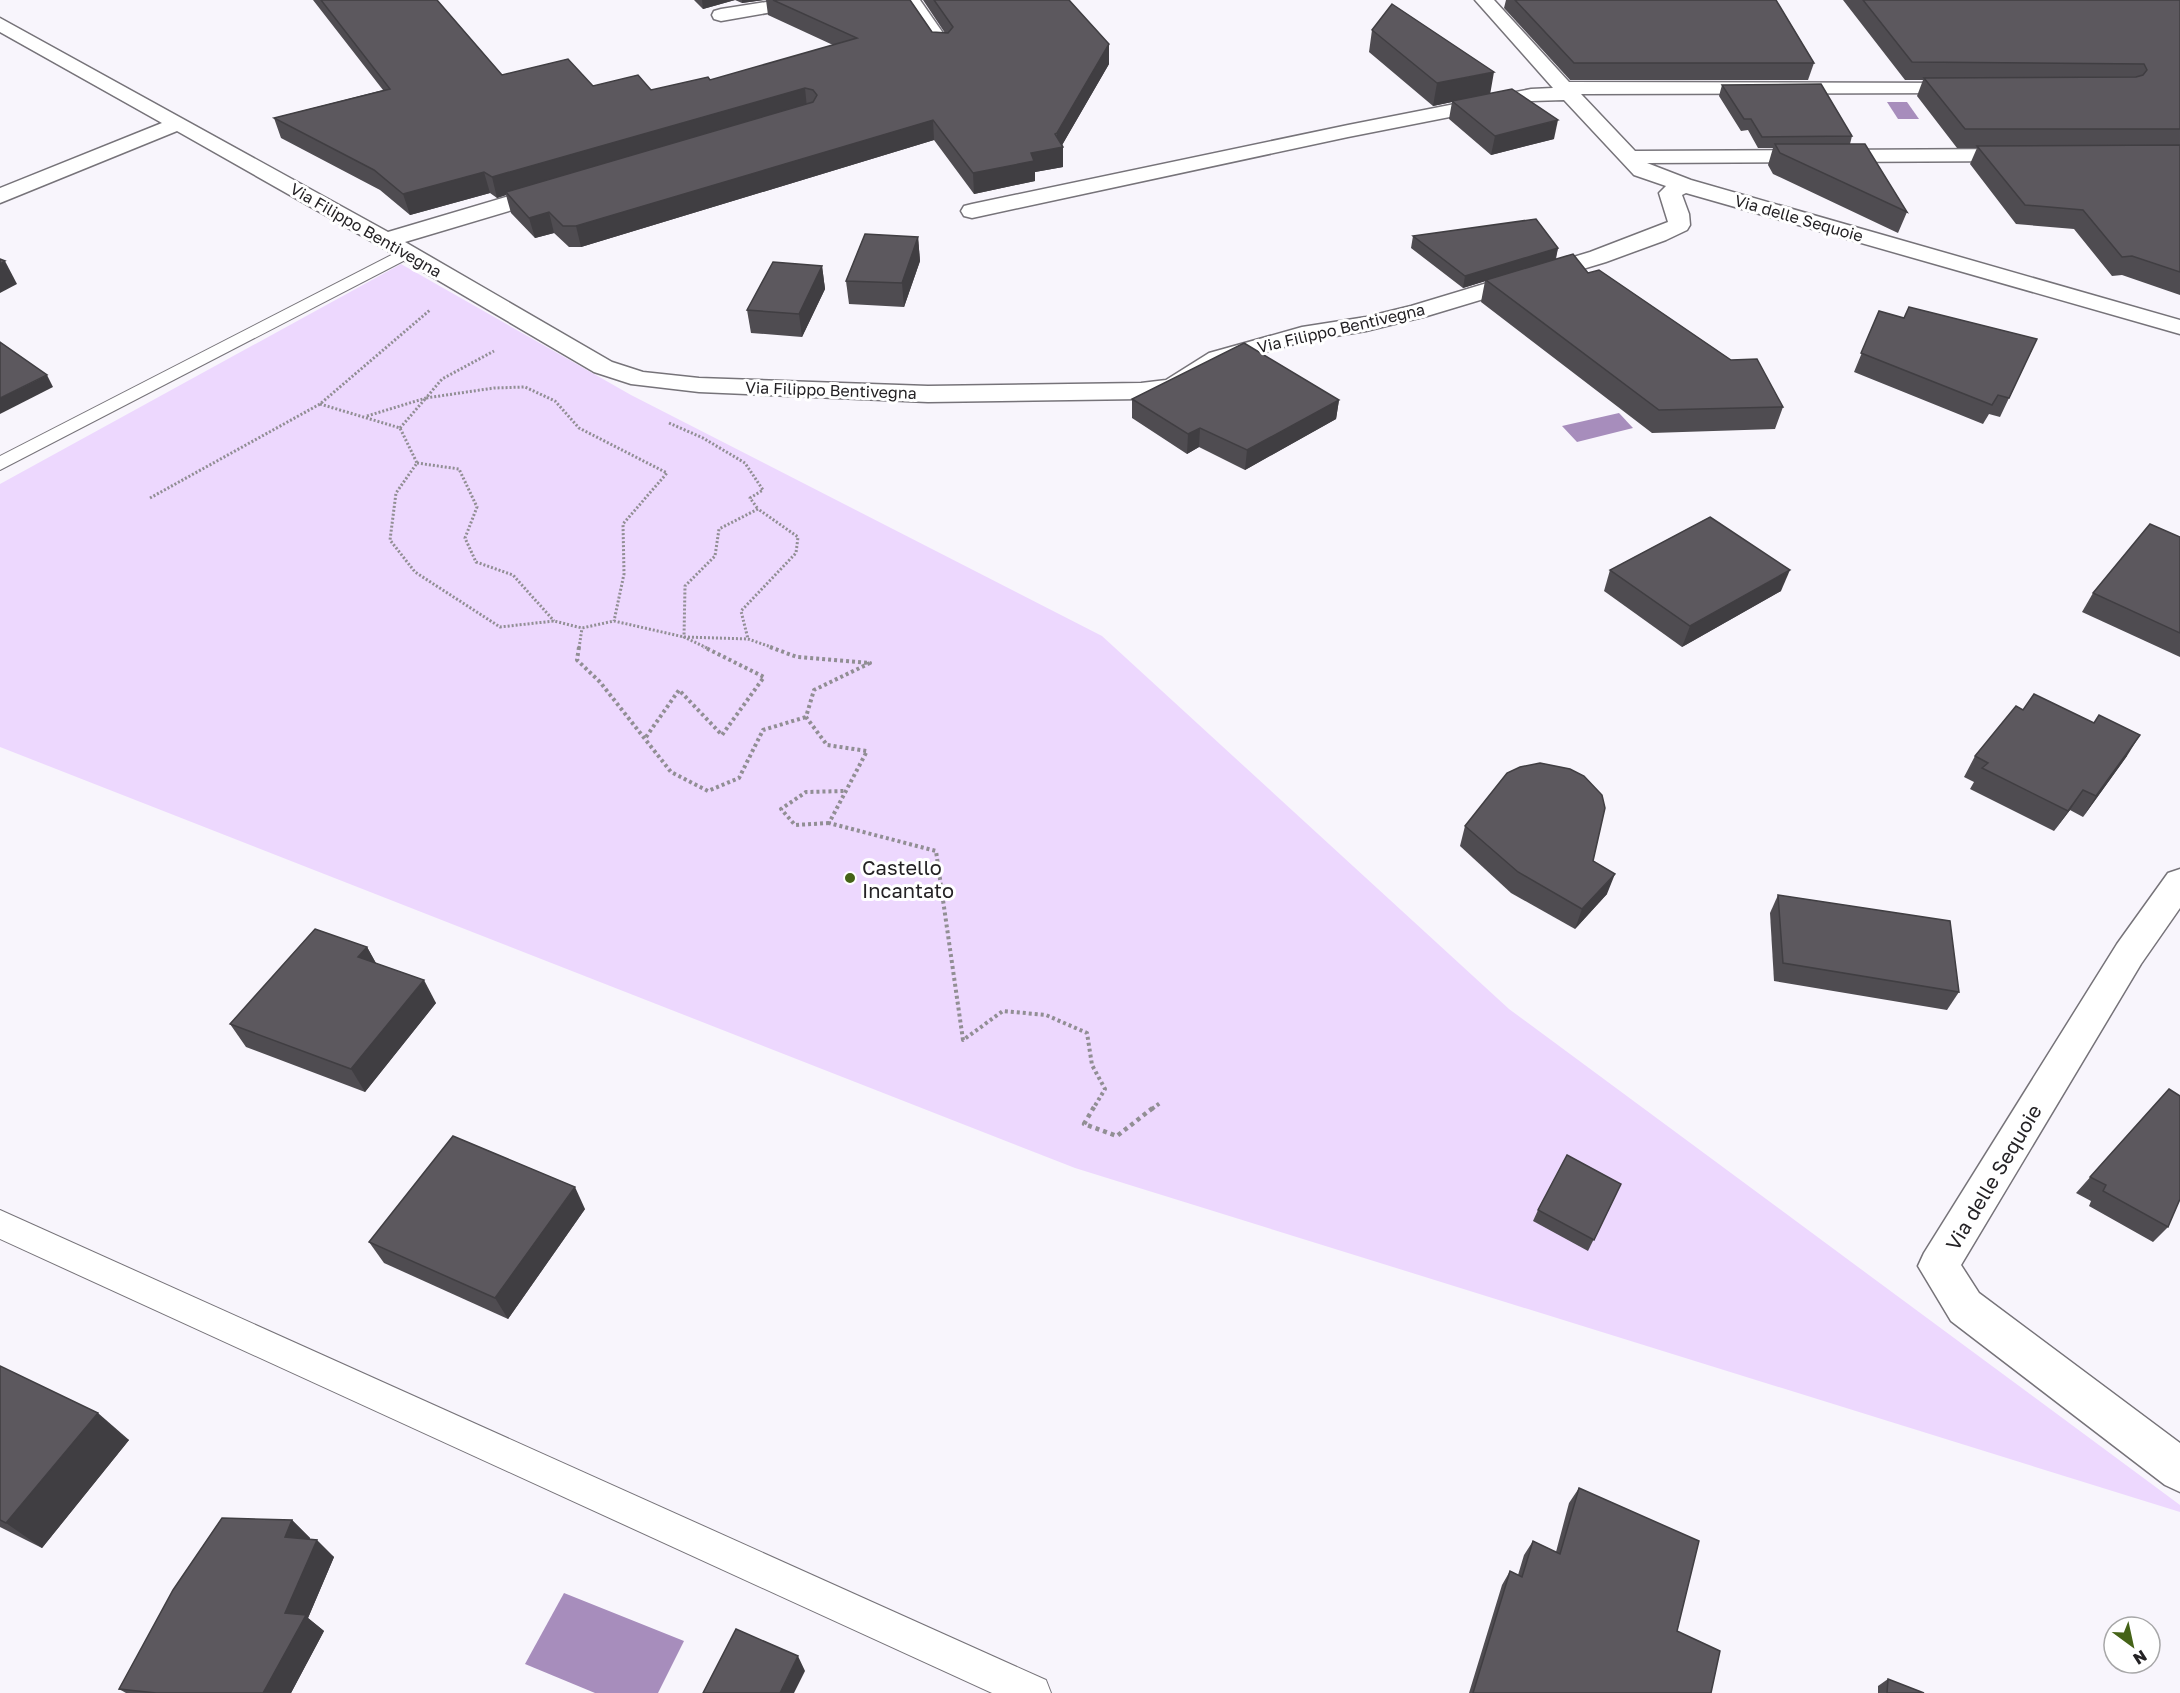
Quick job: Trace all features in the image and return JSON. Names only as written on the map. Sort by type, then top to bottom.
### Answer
[{"type":"street","points":[[721,15],[813,0]]},
{"type":"street","points":[[911,0],[942,46]]},
{"type":"street","name":"Via delle Sequoie","points":[[1484,0],[1566,91],[1642,170],[1683,185],[2180,327]]},
{"type":"street","name":"Via Filippo Bentivegna","points":[[0,24],[386,240],[603,367],[640,379],[711,385],[928,394],[1141,391],[1173,386],[1218,358],[1302,334],[1366,324],[1419,311],[1598,257],[1658,235],[1679,225],[1678,214],[1670,193],[1683,185]]},
{"type":"street","points":[[972,212],[1531,95],[1566,91],[1985,87]]},
{"type":"street","points":[[0,196],[177,124]]},
{"type":"street","points":[[1630,157],[2041,155]]},
{"type":"street","points":[[386,240],[568,186]]},
{"type":"street","name":"Via delle Sequoie","points":[[2180,882],[2129,954],[1938,1266],[1965,1307],[2180,1470]]},
{"type":"lane","points":[[0,464],[407,252]]},
{"type":"lane","points":[[0,1224],[1033,1693]]},
{"type":"path","points":[[150,498],[320,404],[460,284]]},
{"type":"path","points":[[399,428],[442,379],[501,348]]},
{"type":"path","points":[[366,416],[426,398],[495,388],[525,387],[555,401],[579,428],[667,473],[623,524],[624,574],[614,621]]},
{"type":"path","points":[[320,404],[366,416],[399,428],[417,463]]},
{"type":"path","points":[[663,420],[703,438],[745,463],[763,490],[750,498],[758,509],[798,537],[796,553],[741,611],[748,639]]},
{"type":"path","points":[[417,463],[396,493],[390,540],[416,572],[500,627],[555,621],[582,628],[614,621],[684,637],[748,639],[798,657],[870,663],[814,690],[806,717]]},
{"type":"path","points":[[417,463],[459,470],[477,507],[465,538],[476,562],[513,575],[555,621]]},
{"type":"path","points":[[684,637],[685,586],[715,556],[719,529],[758,509]]},
{"type":"path","points":[[582,628],[577,660],[600,682],[646,737],[671,772],[708,791],[739,778],[763,730],[806,717]]},
{"type":"path","points":[[646,737],[679,690],[722,735],[764,676],[684,637]]},
{"type":"path","points":[[806,717],[827,745],[867,751],[830,823]]},
{"type":"path","points":[[845,791],[806,792],[781,809],[795,825],[830,823],[936,851],[963,1040],[1003,1011],[1046,1015],[1086,1033],[1092,1065],[1105,1089],[1084,1124],[1117,1136],[1160,1103]]},
{"type":"shaded area","points":[[1887,102],[1907,102],[1919,119],[1898,119]]},
{"type":"shaded area","name":"Castello Incantato","points":[[401,264],[631,395],[1102,636],[1509,1009],[2180,1505],[2180,1512],[1075,1168],[0,747],[0,484]]},
{"type":"shaded area","points":[[1619,413],[1633,428],[1577,442],[1562,426]]},
{"type":"shaded area","points":[[564,1593],[684,1641],[658,1693],[595,1693],[525,1664]]},
{"type":"building","points":[[321,0],[437,0],[502,75],[568,59],[593,86],[638,75],[651,90],[708,77],[710,80],[857,38],[773,0],[910,0],[932,32],[948,33],[953,27],[934,0],[1069,0],[1109,44],[1055,134],[1063,147],[1031,153],[1034,161],[973,173],[933,120],[576,226],[563,226],[549,212],[529,218],[506,192],[813,102],[817,95],[813,90],[805,88],[492,177],[484,172],[403,194],[374,170],[274,118],[390,89]]},
{"type":"building","points":[[1515,0],[1776,0],[1814,63],[1574,63]]},
{"type":"building","points":[[1863,0],[2180,0],[2180,129],[1965,129],[1924,78],[2136,77],[2143,75],[2147,70],[2144,64],[1912,62]]},
{"type":"building","points":[[1392,4],[1494,72],[1437,83],[1372,30]]},
{"type":"building","points":[[1821,84],[1852,136],[1762,137],[1751,119],[1744,119],[1722,85]]},
{"type":"building","points":[[1512,89],[1558,120],[1495,136],[1452,101]]},
{"type":"building","points":[[1775,144],[1865,144],[1907,212],[1780,153]]},
{"type":"building","points":[[2180,145],[2180,272],[2132,256],[2122,257],[2083,210],[2025,205],[1977,146]]},
{"type":"building","points":[[1536,219],[1558,248],[1465,276],[1413,236]]},
{"type":"building","points":[[865,234],[918,237],[902,283],[846,281]]},
{"type":"building","points":[[1573,254],[1588,273],[1599,270],[1731,360],[1757,359],[1783,407],[1659,410],[1486,280]]},
{"type":"building","points":[[773,262],[822,266],[799,314],[747,310]]},
{"type":"building","points":[[1909,307],[2037,339],[2009,398],[1998,395],[1992,405],[1861,353],[1879,311],[1904,318]]},
{"type":"building","points":[[0,342],[47,375],[0,398]]},
{"type":"building","points":[[1244,343],[1339,400],[1247,450],[1200,428],[1188,434],[1132,399]]},
{"type":"building","points":[[1710,517],[1790,570],[1690,626],[1610,570]]},
{"type":"building","points":[[2150,524],[2180,537],[2180,633],[2093,593]]},
{"type":"building","points":[[2034,694],[2094,723],[2099,715],[2140,735],[2096,796],[2083,790],[2068,811],[1982,768],[1988,763],[1975,756],[2016,706],[2023,710]]},
{"type":"building","points":[[1540,763],[1570,769],[1584,776],[1602,795],[1605,808],[1593,861],[1615,874],[1582,909],[1518,872],[1465,826],[1507,773],[1520,767]]},
{"type":"building","points":[[1778,895],[1950,921],[1959,992],[1783,963]]},
{"type":"building","points":[[315,929],[367,947],[358,957],[424,980],[351,1069],[230,1024]]},
{"type":"building","points":[[2169,1089],[2180,1096],[2180,1199],[2168,1227],[2103,1191],[2106,1185],[2090,1177]]},
{"type":"building","points":[[453,1136],[575,1187],[495,1298],[369,1242]]},
{"type":"building","points":[[1567,1155],[1621,1184],[1594,1240],[1538,1210]]},
{"type":"building","points":[[0,1366],[98,1413],[6,1523],[0,1520]]},
{"type":"building","points":[[1579,1488],[1699,1541],[1677,1631],[1720,1651],[1711,1693],[1473,1693],[1510,1571],[1522,1577],[1533,1541],[1560,1554]]},
{"type":"building","points":[[222,1518],[292,1520],[285,1537],[317,1540],[285,1613],[306,1615],[263,1693],[156,1693],[119,1689],[173,1590]]},
{"type":"building","points":[[736,1629],[798,1656],[780,1693],[703,1693]]},
{"type":"building","points":[[1888,1679],[1924,1693],[1887,1693]]},
{"type":"place","name":"Castello Incantato","points":[[850,878]]}]
